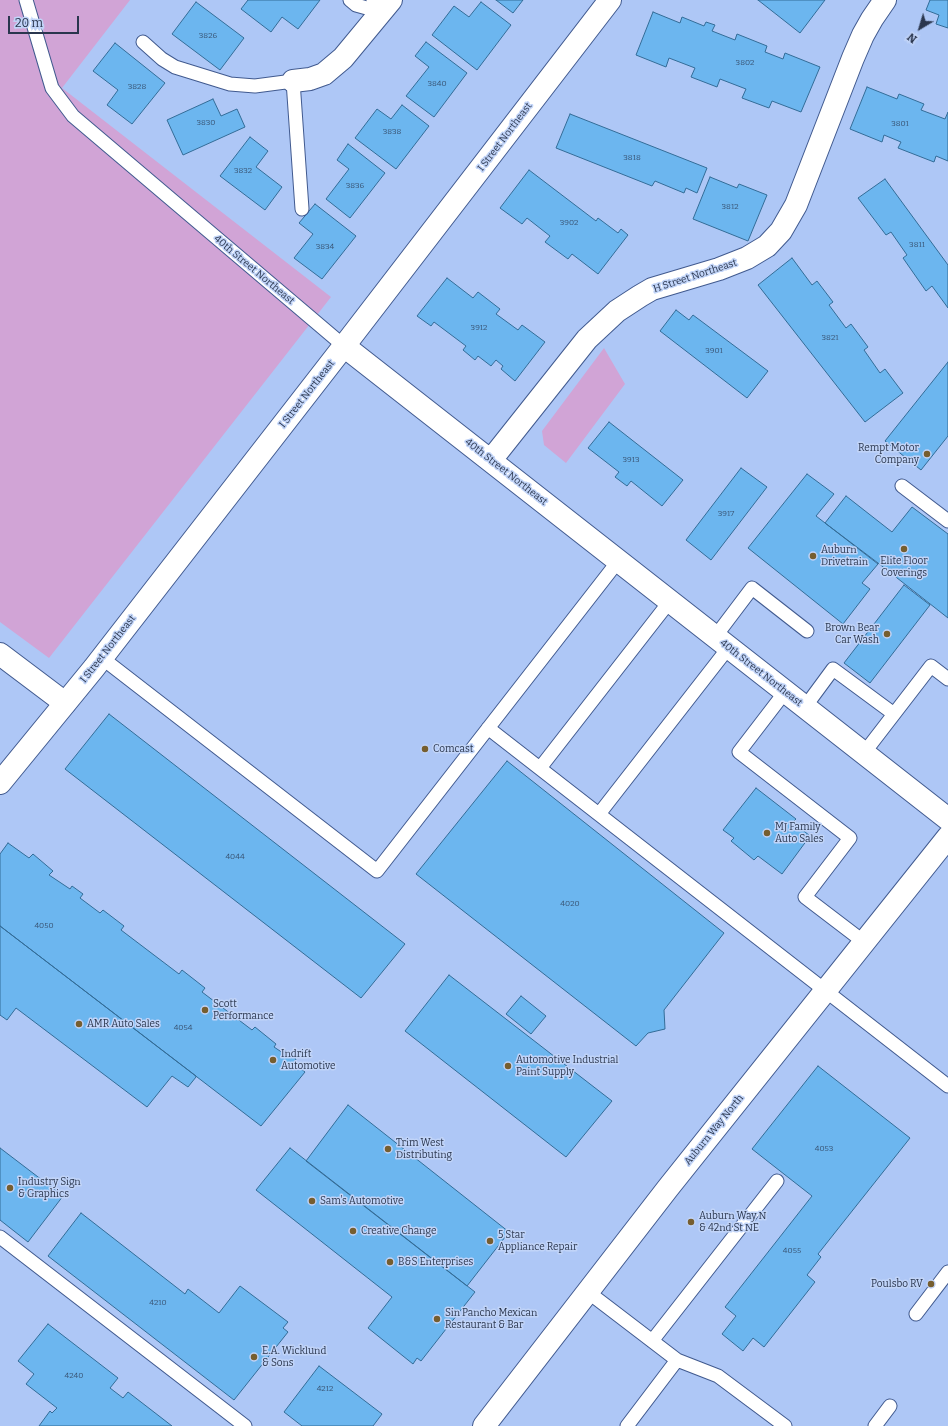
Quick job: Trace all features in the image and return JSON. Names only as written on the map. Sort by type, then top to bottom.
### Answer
[{"type":"street","name":"I Street Northeast","points":[[0,783],[102,658],[610,0]]},
{"type":"street","name":"H Street Northeast","points":[[491,460],[587,339],[617,311],[652,289],[725,267],[747,258],[767,246],[781,231],[796,205],[863,35],[885,0]]},
{"type":"street","points":[[293,81],[310,79],[324,74],[343,58],[381,4]]},
{"type":"street","name":"40th Street Northeast","points":[[344,346],[948,819]]},
{"type":"street","points":[[0,654],[65,703]]},
{"type":"street","name":"Auburn Way North","points":[[484,1426],[825,991],[948,837]]},
{"type":"lane","name":"40th Street Northeast","points":[[26,0],[52,88],[73,116],[344,346]]},
{"type":"lane","points":[[350,0],[356,5],[381,4]]},
{"type":"lane","points":[[143,42],[175,67],[230,84],[256,86],[293,81],[302,209]]},
{"type":"lane","points":[[902,486],[948,522]]},
{"type":"lane","points":[[102,658],[377,871],[619,560]]},
{"type":"lane","points":[[599,814],[722,642],[752,588],[807,630]]},
{"type":"lane","points":[[540,768],[670,601]]},
{"type":"lane","points":[[864,753],[931,666],[948,679]]},
{"type":"lane","points":[[805,707],[833,669],[894,714]]},
{"type":"lane","points":[[785,692],[739,752],[850,838],[805,897],[864,942]]},
{"type":"lane","points":[[488,728],[948,1086]]},
{"type":"lane","points":[[652,1341],[777,1181]]},
{"type":"lane","points":[[0,1237],[245,1426]]},
{"type":"lane","points":[[916,1314],[948,1272]]},
{"type":"lane","points":[[588,1292],[677,1360],[718,1376],[785,1426]]},
{"type":"lane","points":[[627,1426],[677,1360]]},
{"type":"lane","points":[[876,1426],[890,1406]]},
{"type":"shaded area","points":[[0,0],[130,0],[62,88],[331,297],[49,658],[0,622]]},
{"type":"shaded area","points":[[604,348],[625,384],[566,463],[544,445],[542,431]]},
{"type":"building","points":[[248,0],[320,0],[298,29],[282,17],[271,32],[241,9]]},
{"type":"building","points":[[496,0],[523,0],[513,13]]},
{"type":"building","points":[[758,0],[825,0],[800,33]]},
{"type":"building","points":[[930,0],[948,0],[948,28],[936,24],[939,15],[926,10]]},
{"type":"building","points":[[196,2],[244,38],[220,70],[172,34]]},
{"type":"building","points":[[481,2],[511,25],[477,70],[432,35],[454,6],[469,17]]},
{"type":"building","points":[[653,12],[680,23],[682,17],[704,26],[706,22],[715,25],[712,31],[735,40],[737,34],[767,46],[765,52],[783,59],[785,53],[820,67],[801,112],[772,101],[769,108],[742,98],[746,89],[720,79],[717,87],[691,77],[695,68],[669,58],[666,67],[636,55]]},
{"type":"building","points":[[426,42],[467,73],[434,117],[406,96],[429,67],[415,56]]},
{"type":"building","points":[[115,43],[165,83],[132,124],[107,105],[118,90],[93,71]]},
{"type":"building","points":[[867,87],[897,99],[899,94],[924,104],[921,110],[945,119],[948,112],[948,161],[936,156],[934,162],[898,148],[901,142],[884,135],[882,142],[850,129]]},
{"type":"building","points":[[213,99],[221,116],[237,109],[245,127],[183,155],[167,120]]},
{"type":"building","points":[[402,105],[429,126],[396,169],[355,138],[377,109],[391,119]]},
{"type":"building","points":[[570,114],[707,168],[697,193],[686,188],[684,193],[655,181],[652,186],[556,148]]},
{"type":"building","points":[[250,137],[268,151],[256,167],[282,187],[265,210],[220,176]]},
{"type":"building","points":[[348,144],[385,173],[350,218],[326,199],[349,169],[337,160]]},
{"type":"building","points":[[529,170],[596,221],[598,218],[618,233],[621,229],[628,235],[598,274],[572,254],[568,259],[545,242],[550,236],[527,218],[522,224],[500,208]]},
{"type":"building","points":[[710,177],[737,188],[739,184],[767,195],[748,241],[693,219]]},
{"type":"building","points":[[885,179],[948,265],[948,308],[932,286],[926,291],[903,258],[907,255],[891,232],[886,235],[858,198]]},
{"type":"building","points":[[315,204],[356,236],[322,279],[294,258],[313,234],[299,223]]},
{"type":"building","points":[[792,258],[812,285],[817,281],[833,302],[829,305],[846,328],[851,324],[868,347],[864,350],[880,373],[885,369],[903,393],[865,422],[758,285]]},
{"type":"building","points":[[447,278],[473,298],[478,292],[500,309],[496,314],[518,330],[522,325],[545,342],[515,381],[501,369],[503,366],[496,360],[491,366],[478,356],[475,360],[463,350],[466,346],[434,322],[431,326],[417,316]]},
{"type":"building","points":[[676,310],[689,320],[693,315],[768,371],[747,398],[660,331]]},
{"type":"building","points":[[948,362],[948,436],[921,470],[885,441]]},
{"type":"building","points":[[609,422],[683,480],[662,506],[631,481],[627,486],[615,477],[619,472],[588,448]]},
{"type":"building","points":[[741,468],[767,487],[711,560],[686,540]]},
{"type":"building","name":"Auburn Drivetrain","points":[[807,474],[834,494],[816,516],[878,564],[862,583],[870,589],[843,624],[748,548]]},
{"type":"building","name":"Elite Floor Coverings","points":[[846,496],[892,532],[912,507],[948,534],[948,618],[825,523]]},
{"type":"building","name":"Brown Bear Car Wash","points":[[904,585],[930,605],[870,683],[844,663]]},
{"type":"building","points":[[109,714],[405,944],[361,998],[65,769]]},
{"type":"building","points":[[507,761],[724,933],[664,1010],[665,1029],[648,1033],[636,1046],[416,874]]},
{"type":"building","name":"MJ Family Auto Sales","points":[[756,788],[796,819],[793,822],[810,836],[782,874],[758,856],[754,860],[731,841],[734,838],[723,830]]},
{"type":"building","points":[[8,843],[29,858],[33,854],[53,871],[49,875],[70,889],[72,886],[83,894],[80,898],[100,913],[103,910],[124,926],[121,930],[179,974],[182,970],[205,988],[202,992],[252,1030],[255,1027],[276,1044],[274,1047],[283,1053],[285,1050],[296,1059],[294,1063],[305,1072],[261,1126],[0,926],[0,854]]},
{"type":"building","points":[[0,926],[196,1076],[188,1087],[172,1076],[147,1107],[16,1008],[7,1020],[0,1015]]},
{"type":"building","name":"Automotive Industrial Paint Supply","points":[[449,975],[612,1101],[566,1157],[405,1031]]},
{"type":"building","points":[[521,996],[546,1016],[531,1034],[506,1014]]},
{"type":"building","points":[[818,1066],[910,1138],[818,1254],[821,1257],[807,1275],[815,1282],[764,1347],[753,1338],[743,1351],[722,1334],[736,1316],[725,1307],[812,1196],[752,1149]]},
{"type":"building","points":[[348,1105],[509,1232],[467,1286],[306,1161]]},
{"type":"building","points":[[0,1148],[63,1196],[28,1242],[0,1220]]},
{"type":"building","points":[[290,1148],[475,1292],[421,1361],[417,1358],[413,1364],[368,1328],[392,1297],[256,1190]]},
{"type":"building","points":[[81,1213],[185,1294],[188,1289],[219,1313],[240,1286],[288,1322],[283,1328],[288,1332],[234,1400],[48,1256]]},
{"type":"building","points":[[48,1324],[118,1378],[110,1388],[123,1398],[128,1392],[172,1426],[39,1426],[50,1411],[52,1413],[57,1408],[26,1384],[34,1374],[18,1361]]},
{"type":"building","points":[[319,1366],[382,1414],[373,1426],[302,1426],[284,1412]]},
{"type":"place","name":"Rempt Motor Company","points":[[927,454]]},
{"type":"place","name":"Elite Floor Coverings","points":[[904,549]]},
{"type":"place","name":"Auburn Drivetrain","points":[[813,556]]},
{"type":"place","name":"Brown Bear Car Wash","points":[[887,634]]},
{"type":"place","name":"Comcast","points":[[425,749]]},
{"type":"place","name":"MJ Family Auto Sales","points":[[767,833]]},
{"type":"place","name":"Scott Performance","points":[[205,1010]]},
{"type":"place","name":"AMR Auto Sales","points":[[79,1024]]},
{"type":"place","name":"Indrift Automotive","points":[[273,1060]]},
{"type":"place","name":"Automotive Industrial Paint Supply","points":[[508,1066]]},
{"type":"place","name":"Trim West Distributing","points":[[388,1149]]},
{"type":"place","name":"Industry Sign & Graphics","points":[[10,1188]]},
{"type":"place","name":"Sam's Automotive","points":[[312,1201]]},
{"type":"place","name":"Auburn Way N & 42nd St NE","points":[[691,1222]]},
{"type":"place","name":"Creative Change","points":[[353,1231]]},
{"type":"place","name":"5 Star Appliance Repair","points":[[490,1241]]},
{"type":"place","name":"B&S Enterprises","points":[[390,1262]]},
{"type":"place","name":"Poulsbo RV","points":[[931,1284]]},
{"type":"place","name":"Sin Pancho Mexican Restaurant & Bar","points":[[437,1319]]},
{"type":"place","name":"E.A. Wicklund & Sons","points":[[254,1357]]}]
